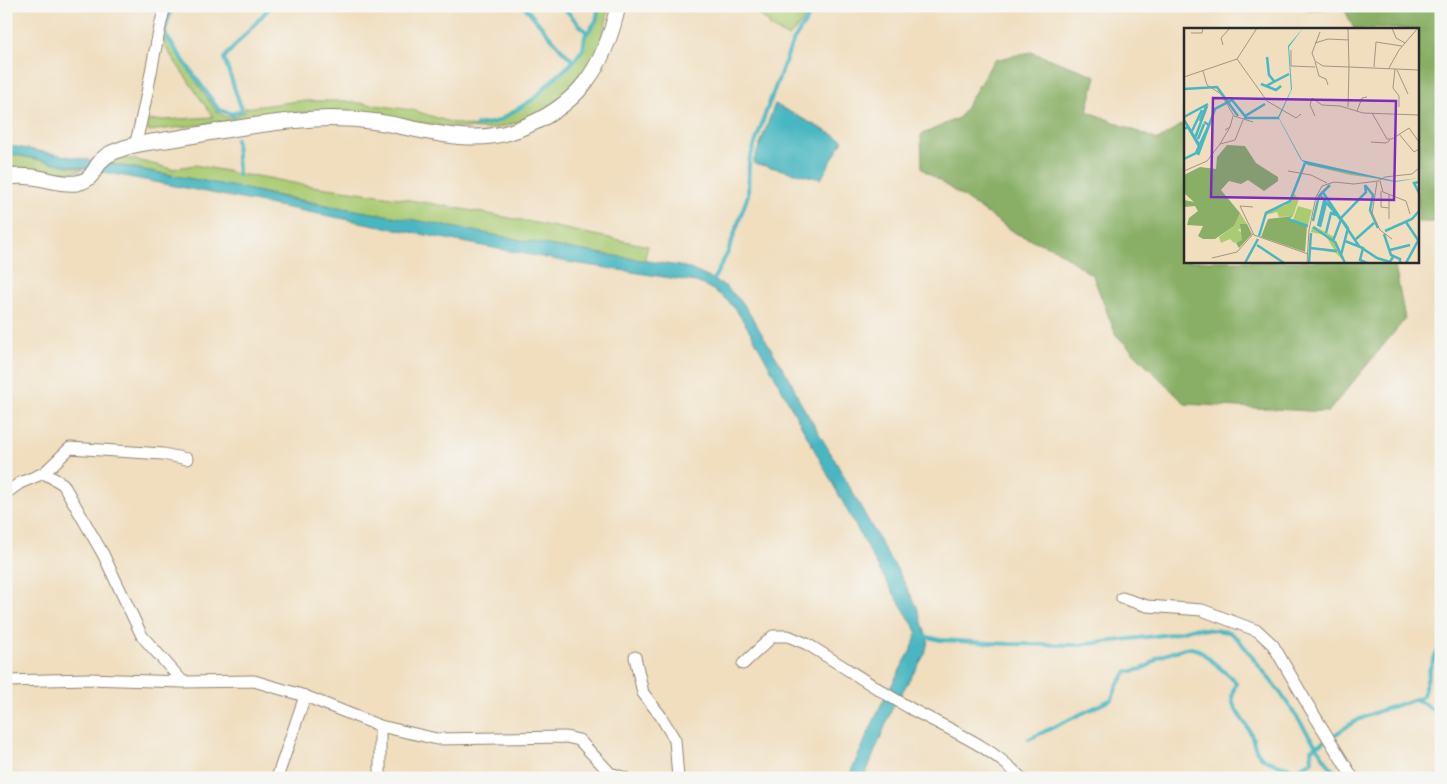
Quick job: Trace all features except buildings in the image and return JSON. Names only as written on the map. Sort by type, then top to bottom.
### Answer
[{"type":"street","points":[[135,145],[144,114],[150,72],[165,6]]},
{"type":"street","points":[[6,177],[32,177],[64,184],[78,182],[88,179],[111,153],[135,145],[314,119],[376,122],[463,137],[480,138],[514,131],[552,114],[570,100],[586,83],[604,52],[618,6]]},
{"type":"street","points":[[6,493],[20,483],[44,473],[70,448],[163,454],[188,459]]},
{"type":"street","points":[[44,473],[63,484],[103,554],[142,636],[183,682]]},
{"type":"street","points":[[1122,598],[1147,606],[1202,610],[1258,631],[1274,645],[1353,778]]},
{"type":"street","points":[[743,664],[773,636],[788,636],[807,644],[913,710],[984,747],[1013,769],[1021,778]]},
{"type":"street","points":[[635,657],[643,692],[675,740],[678,778]]},
{"type":"street","points":[[6,681],[88,679],[183,682],[254,680],[305,696],[380,726],[437,739],[566,736],[579,740],[610,773],[625,778]]},
{"type":"street","points":[[277,778],[305,696]]},
{"type":"street","points":[[380,726],[380,778]]},
{"type":"green space","points":[[600,6],[609,6],[599,48],[588,71],[568,91],[542,110],[513,124],[499,128],[464,128],[361,114],[320,111],[148,131],[147,121],[213,117],[163,44],[165,36],[217,112],[224,116],[234,118],[238,114],[245,112],[245,108],[299,101],[345,101],[412,110],[450,122],[475,127],[501,121],[535,99],[550,83],[573,64],[584,50],[585,38],[597,22]]},
{"type":"green space","points":[[754,6],[811,6],[807,15],[789,37],[769,27],[769,22],[758,15]]},
{"type":"green space","points":[[1305,6],[1343,6],[1309,11]]},
{"type":"green space","points":[[1343,6],[1441,6],[1441,222],[1420,222],[1420,28],[1354,28]]},
{"type":"green space","points":[[1031,52],[1096,76],[1087,111],[1158,140],[1184,123],[1184,262],[1394,262],[1405,319],[1328,412],[1185,404],[1116,335],[1093,276],[1055,249],[1017,234],[922,169],[921,135],[960,117],[994,60]]},
{"type":"green space","points":[[6,153],[83,169],[58,172],[6,167]]},
{"type":"green space","points":[[118,158],[133,159],[172,169],[194,165],[232,172],[236,175],[255,176],[302,185],[396,198],[480,212],[648,246],[644,261],[510,239],[108,163]]},
{"type":"water","points":[[775,104],[843,140],[821,179],[753,163]]},
{"type":"water","points":[[6,145],[242,188],[295,200],[553,246],[685,267],[725,286],[743,303],[792,383],[799,400],[897,569],[917,607],[928,641],[925,654],[892,709],[864,778],[848,778],[881,705],[913,646],[917,631],[880,571],[754,338],[731,304],[716,292],[696,282],[568,262],[6,153]]},
{"type":"waterway","points":[[172,6],[165,31],[166,36],[219,110],[232,114],[233,117]]},
{"type":"waterway","points":[[232,114],[242,110],[224,58],[271,6]]},
{"type":"waterway","points":[[524,6],[573,61]]},
{"type":"waterway","points":[[562,6],[587,33]]},
{"type":"waterway","points":[[476,126],[500,120],[535,98],[572,63],[583,49],[585,36],[596,21],[599,6]]},
{"type":"waterway","points":[[712,282],[728,252],[748,195],[749,161],[767,109],[793,41],[811,14],[814,6]]},
{"type":"waterway","points":[[236,139],[238,175]]},
{"type":"waterway","points":[[924,636],[940,640],[1009,644],[1079,645],[1172,634],[1194,628],[1229,632],[1239,640],[1279,691],[1338,778]]},
{"type":"waterway","points":[[1029,739],[1112,699],[1117,685],[1127,672],[1142,669],[1158,657],[1185,648],[1191,648],[1199,650],[1234,680],[1236,684],[1232,698],[1234,705],[1248,728],[1260,756],[1270,762],[1296,770],[1312,761],[1311,749],[1352,724],[1366,716],[1423,696],[1430,668],[1441,644]]},
{"type":"waterway","points":[[1416,699],[1441,715]]}]
